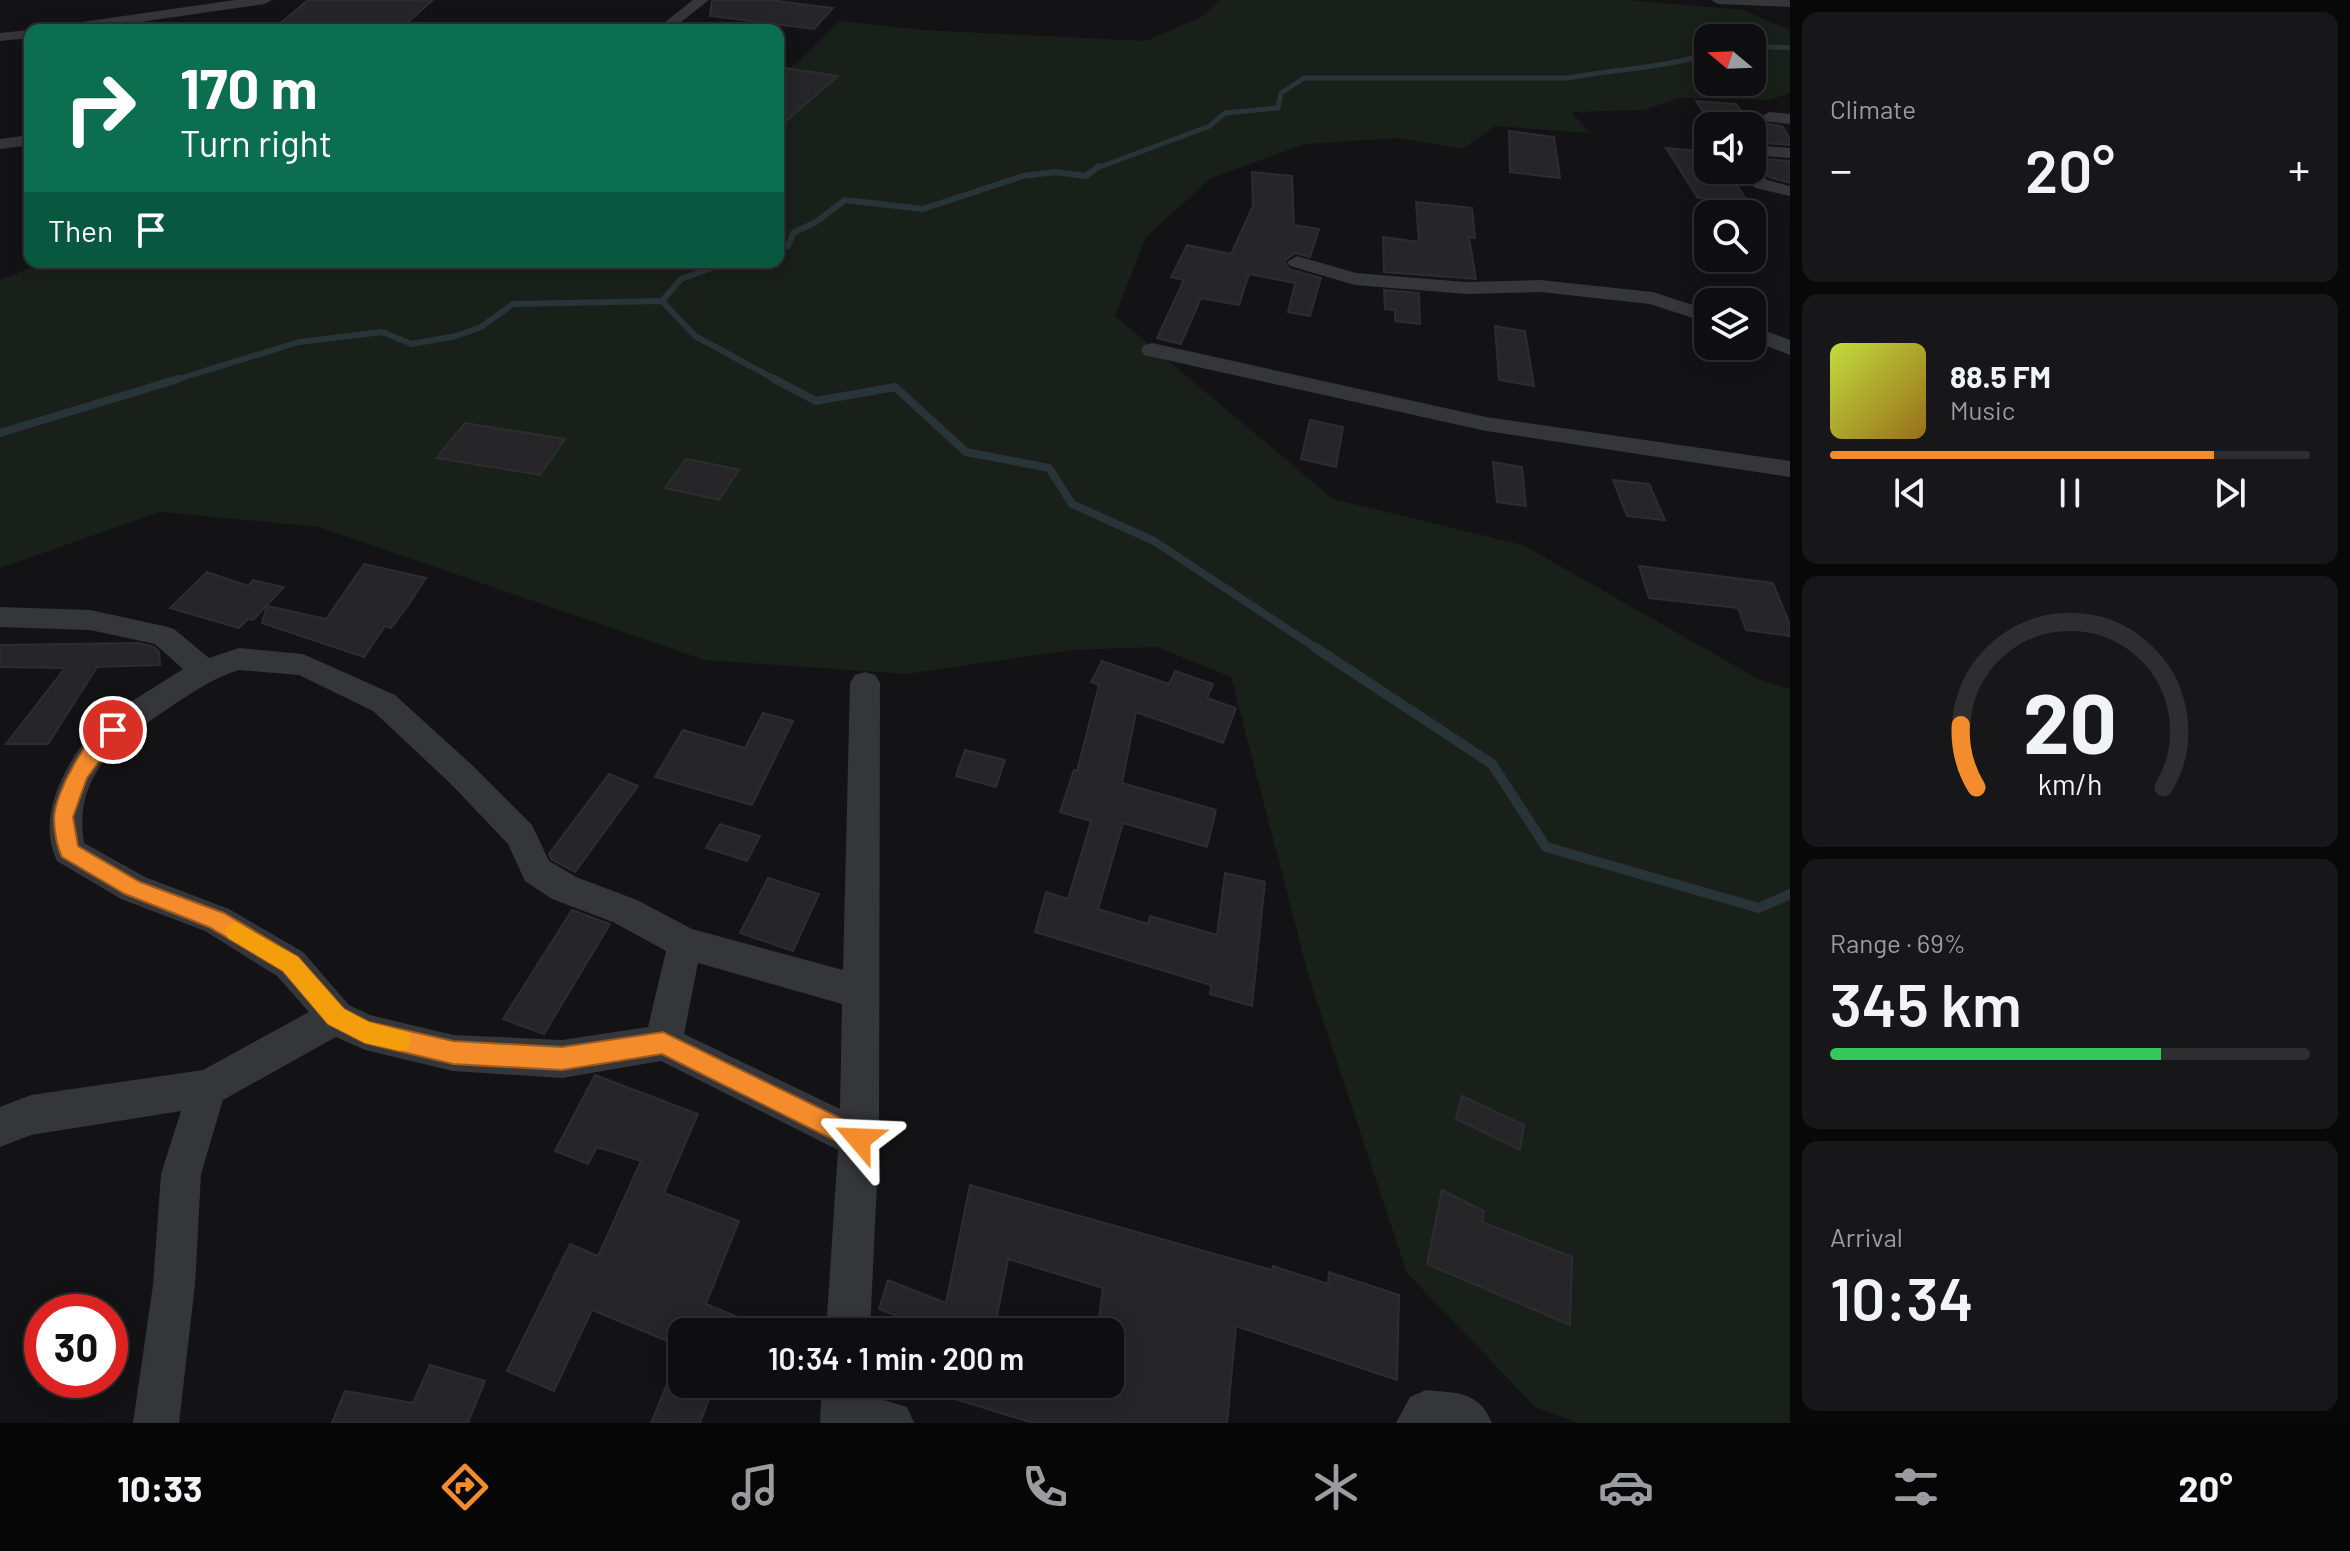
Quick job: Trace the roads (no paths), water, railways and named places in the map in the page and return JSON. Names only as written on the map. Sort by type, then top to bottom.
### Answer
[{"type":"street","points":[[96,24],[265,0]]},
{"type":"street","points":[[670,24],[702,0]]},
{"type":"street","points":[[1718,0],[1790,3]]},
{"type":"street","points":[[1769,117],[1790,119]]},
{"type":"street","points":[[0,144],[24,141]]},
{"type":"street","points":[[1766,151],[1790,153]]},
{"type":"street","points":[[1761,184],[1790,191]]},
{"type":"street","points":[[1297,262],[1355,279],[1466,288],[1540,286],[1653,298],[1694,312]]},
{"type":"street","points":[[1766,338],[1790,348]]},
{"type":"street","points":[[1152,350],[1486,424],[1790,469]]},
{"type":"street","points":[[0,617],[90,620],[164,636],[204,670]]},
{"type":"street","points":[[859,1139],[663,1043],[562,1059],[453,1053],[365,1032],[336,1017],[290,964],[217,920],[133,888],[69,851],[64,817],[78,776],[91,753],[113,730],[204,670],[239,659],[303,665],[384,703],[520,835],[537,871],[564,888],[625,911],[685,943],[861,992]]},
{"type":"street","points":[[849,1318],[859,1139],[865,683]]},
{"type":"street","points":[[663,1043],[685,943]]},
{"type":"street","points":[[0,1127],[31,1115],[208,1088],[336,1017]]},
{"type":"street","points":[[156,1423],[174,1285],[181,1174],[208,1088]]},
{"type":"street","points":[[843,1406],[891,1423]]},
{"type":"street","points":[[1419,1423],[1426,1413],[1460,1416],[1469,1423]]},
{"type":"waterway","points":[[1766,47],[1790,48]]},
{"type":"waterway","points":[[1097,168],[1210,126],[1225,113],[1278,108],[1281,93],[1304,78],[1569,78],[1694,57]]},
{"type":"waterway","points":[[784,247],[788,246],[793,233],[816,222],[845,200],[923,209],[1023,176],[1055,172],[1086,176],[1099,166]]},
{"type":"waterway","points":[[662,301],[681,279],[711,268]]},
{"type":"waterway","points":[[172,381],[299,342],[382,332],[412,344],[456,336],[481,327],[513,304],[662,301]]},
{"type":"waterway","points":[[662,301],[695,336],[778,381]]},
{"type":"waterway","points":[[0,433],[178,379]]},
{"type":"waterway","points":[[774,379],[816,401],[895,387],[966,452],[1049,468],[1072,504],[1154,541],[1319,650]]},
{"type":"waterway","points":[[1316,648],[1492,764],[1546,847],[1759,908],[1790,894]]}]
